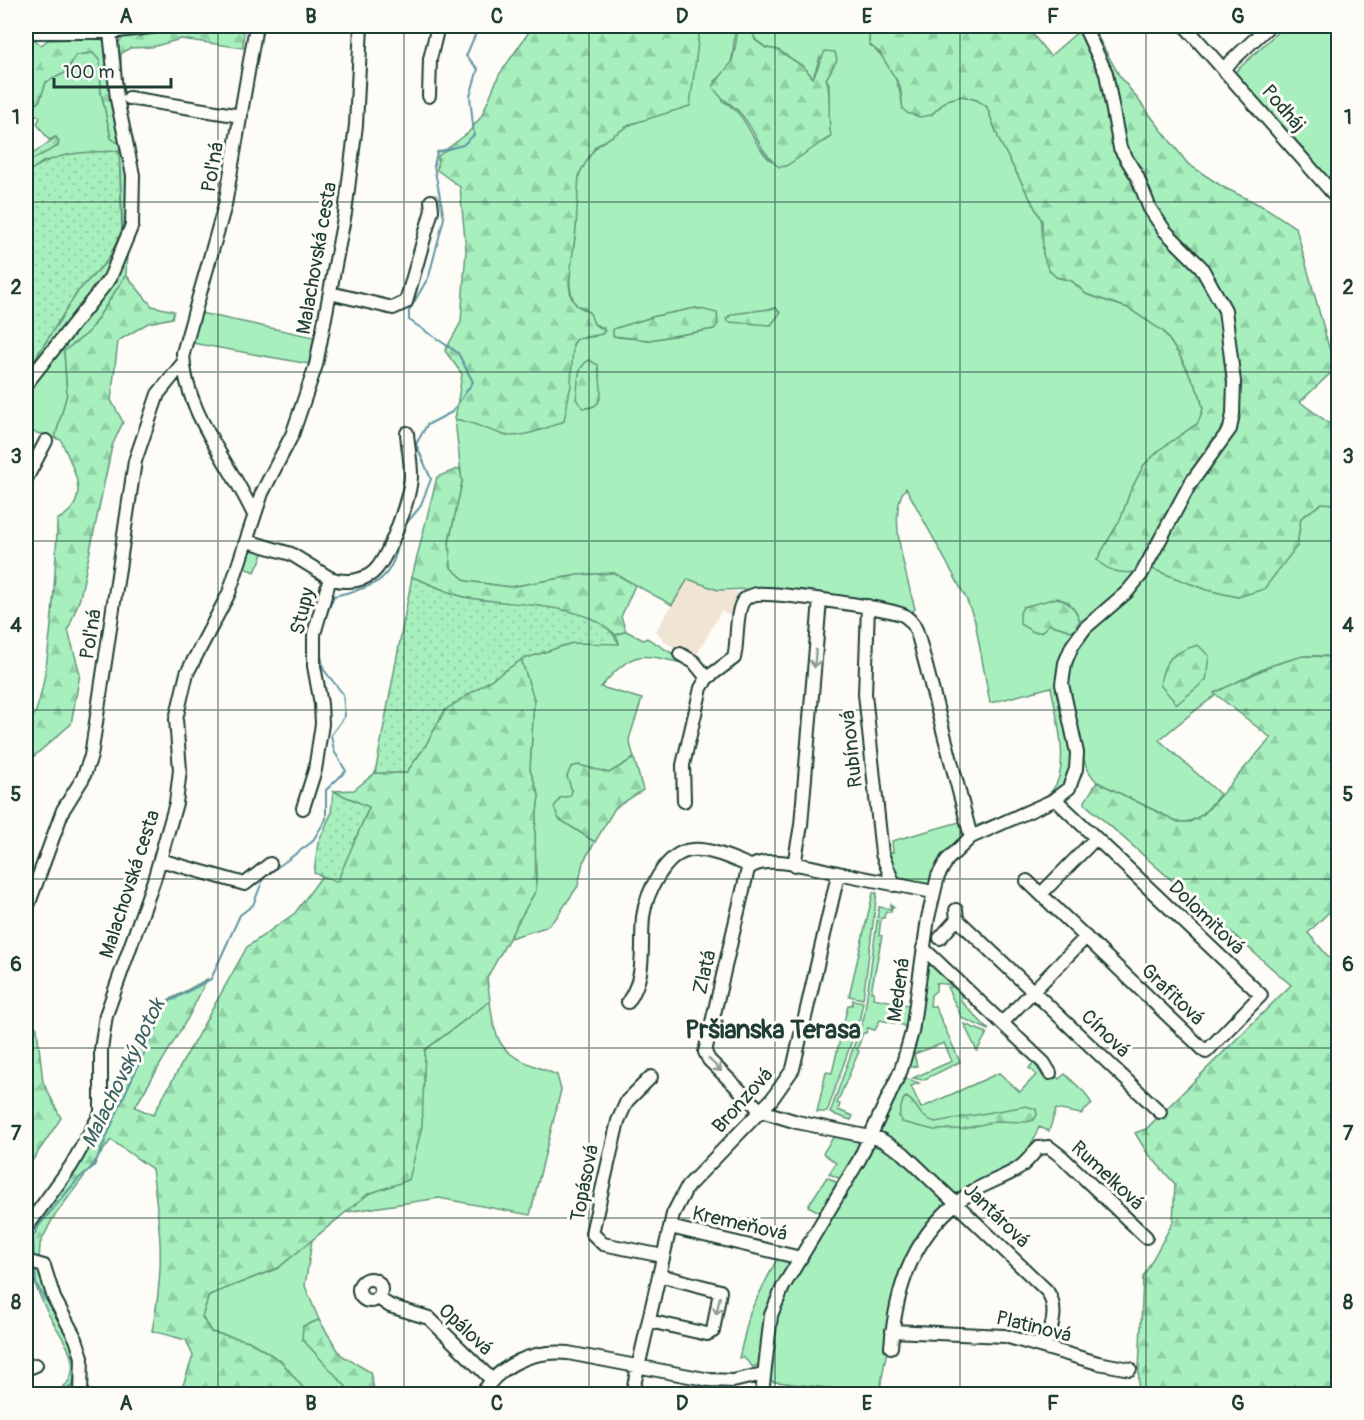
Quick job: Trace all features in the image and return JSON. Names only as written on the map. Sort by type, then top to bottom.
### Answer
[{"type":"street","points":[[28,32],[110,32],[159,26]]},
{"type":"street","name":"Poľná","points":[[255,498],[235,479],[224,464],[186,383],[183,363],[189,323],[222,216],[256,26]]},
{"type":"street","name":"Malachovská cesta","points":[[26,1228],[71,1166],[100,1113],[101,1050],[106,1015],[160,860],[179,785],[176,719],[183,688],[193,659],[229,593],[247,541],[255,498],[280,461],[316,366],[345,213],[354,140],[361,26]]},
{"type":"street","points":[[429,96],[430,59],[438,26]]},
{"type":"street","points":[[923,948],[933,892],[946,860],[971,837],[1055,800],[1069,788],[1076,769],[1077,753],[1062,684],[1065,663],[1072,646],[1085,628],[1127,592],[1141,575],[1190,484],[1230,429],[1233,414],[1234,382],[1225,310],[1201,267],[1156,220],[1120,148],[1106,73],[1084,26]]},
{"type":"street","name":"Podháj","points":[[1185,26],[1338,200]]},
{"type":"street","points":[[1223,69],[1269,26]]},
{"type":"street","points":[[26,384],[110,278],[132,225],[135,202],[133,175],[117,99],[110,32]]},
{"type":"street","points":[[129,98],[241,116]]},
{"type":"street","points":[[330,293],[393,308],[406,302],[422,251],[432,201]]},
{"type":"street","name":"Poľná","points":[[26,911],[63,810],[83,778],[91,756],[135,461],[158,394],[183,363]]},
{"type":"street","name":"Stupy","points":[[303,808],[315,770],[322,724],[314,666],[314,634],[330,578],[343,581],[362,578],[377,569],[382,561],[403,512],[410,483],[407,433]]},
{"type":"street","points":[[26,479],[45,441]]},
{"type":"street","points":[[247,541],[291,554],[330,578]]},
{"type":"street","points":[[684,801],[682,765],[701,688],[707,678],[734,658],[740,607],[749,596],[760,594],[868,606],[905,616],[916,630],[971,837]]},
{"type":"street","points":[[794,865],[801,825],[820,600]]},
{"type":"street","name":"Rubínová","points":[[868,606],[865,694],[882,854],[894,885]]},
{"type":"street","points":[[680,654],[694,662],[707,678]]},
{"type":"street","name":"Dolomitová","points":[[1055,800],[1261,995],[1233,1024]]},
{"type":"street","points":[[1041,894],[1096,838]]},
{"type":"street","points":[[628,1002],[642,974],[645,907],[655,883],[667,866],[681,854],[693,850],[750,866],[771,861],[933,892]]},
{"type":"street","points":[[160,860],[245,884],[270,864]]},
{"type":"street","name":"Zlatá","points":[[750,866],[705,1052],[709,1059],[761,1111]]},
{"type":"street","name":"Bronzová","points":[[632,1395],[676,1206],[687,1187],[761,1111],[794,1069],[835,881],[843,874]]},
{"type":"street","name":"Grafitová","points":[[1027,881],[1206,1052],[1233,1024]]},
{"type":"street","name":"Cínová","points":[[940,938],[957,914],[1033,991],[1157,1104]]},
{"type":"street","points":[[1002,1023],[1086,937]]},
{"type":"street","name":"Medená","points":[[923,948],[1044,1063],[1050,1073]]},
{"type":"street","name":"Medená","points":[[762,1395],[771,1315],[783,1287],[871,1137],[891,1094],[910,1042],[923,948]]},
{"type":"street","name":"Topásová","points":[[651,1077],[627,1101],[618,1121],[592,1233],[603,1244],[663,1256]]},
{"type":"street","points":[[761,1111],[796,1122],[871,1137]]},
{"type":"street","name":"Jantárová","points":[[871,1137],[903,1153],[1051,1297],[1054,1313],[1045,1346]]},
{"type":"street","name":"Rumelková","points":[[956,1203],[982,1186],[1019,1168],[1041,1147],[1049,1148],[1062,1157],[1146,1237]]},
{"type":"street","points":[[891,1347],[895,1303],[911,1260],[936,1225],[956,1203]]},
{"type":"street","name":"Kremeňová","points":[[670,1227],[801,1258]]},
{"type":"street","points":[[31,1262],[44,1266],[54,1299],[76,1339],[82,1357],[81,1395]]},
{"type":"street","points":[[649,1321],[707,1334],[713,1331],[720,1290],[659,1275]]},
{"type":"street","name":"Opálová","points":[[378,1298],[390,1306],[429,1318],[492,1380]]},
{"type":"street","name":"Platinová","points":[[892,1331],[1005,1336],[1098,1363],[1130,1369]]},
{"type":"street","name":"Opálová","points":[[482,1395],[492,1380],[522,1359],[549,1352],[575,1354],[638,1368]]},
{"type":"street","points":[[638,1368],[724,1382],[763,1374]]},
{"type":"shaded area","points":[[688,579],[718,590],[739,592],[735,618],[721,611],[695,658],[666,643],[656,631]]},
{"type":"green space","points":[[177,26],[244,26],[243,48],[181,39],[152,47],[130,48],[121,54],[121,102],[115,66],[116,48],[120,41],[132,34]]},
{"type":"green space","points":[[533,26],[700,26],[690,106],[631,124],[595,147],[579,174],[576,228],[569,284],[571,297],[576,305],[590,313],[594,324],[605,331],[602,334],[577,339],[573,344],[571,385],[564,421],[534,432],[510,436],[455,419],[462,374],[445,351],[461,322],[466,250],[460,187],[437,170],[438,156],[468,133],[481,117],[499,75]]},
{"type":"green space","points":[[700,26],[736,26],[731,62],[723,75],[715,81],[723,101],[738,113],[763,152],[771,160],[786,166],[813,146],[829,139],[829,84],[826,79],[831,70],[820,57],[813,78],[804,67],[778,50],[766,48],[755,39],[751,26],[870,26],[869,44],[883,57],[893,73],[903,109],[931,115],[947,100],[962,96],[977,100],[987,107],[1000,142],[1042,221],[1043,254],[1056,277],[1072,281],[1086,294],[1128,308],[1164,332],[1180,356],[1200,395],[1203,409],[1198,423],[1162,448],[1144,465],[1130,492],[1121,518],[1097,560],[1136,574],[1081,624],[1069,602],[1057,598],[1023,608],[1041,632],[1049,624],[1075,632],[1059,665],[1073,755],[1069,779],[1053,796],[981,827],[978,825],[1031,804],[1047,795],[1055,786],[1060,774],[1061,744],[1051,687],[990,703],[975,621],[966,598],[906,488],[900,499],[898,529],[915,609],[909,614],[753,589],[718,590],[688,579],[672,605],[614,573],[578,575],[510,587],[466,581],[451,568],[449,542],[462,482],[455,419],[476,423],[507,436],[571,359],[573,344],[577,339],[596,336],[604,328],[594,324],[585,308],[576,305],[570,289],[578,180],[587,158],[598,146],[626,127],[641,120],[689,106]],"holes":[[[696,308],[714,329],[649,340],[617,337],[613,329],[656,316]],[[776,308],[780,313],[771,325],[728,316]]]},
{"type":"green space","points":[[736,26],[751,26],[755,40],[766,48],[778,50],[804,67],[813,78],[825,51],[835,52],[837,60],[826,79],[829,90],[831,136],[786,166],[779,167],[772,160],[746,120],[719,95],[713,86],[732,62]]},
{"type":"green space","points":[[870,26],[1026,26],[1050,56],[1081,29],[1094,30],[1119,75],[1188,164],[1223,187],[1266,208],[1296,228],[1335,369],[1300,402],[1338,430],[1338,504],[1322,503],[1301,518],[1297,546],[1264,589],[1238,597],[1207,590],[1150,568],[1136,572],[1115,571],[1097,560],[1121,518],[1130,492],[1144,465],[1162,448],[1198,423],[1203,409],[1200,395],[1180,356],[1164,332],[1128,308],[1086,294],[1072,281],[1056,277],[1048,269],[1043,254],[1042,221],[1000,142],[987,107],[977,100],[962,96],[947,100],[931,115],[920,117],[907,113],[903,109],[900,86],[880,53],[869,44]]},
{"type":"green space","points":[[1284,26],[1338,26],[1338,191],[1234,73]]},
{"type":"green space","points":[[26,37],[31,37],[41,45],[48,40],[101,38],[106,44],[121,142],[116,142],[111,138],[101,92],[100,61],[93,53],[76,55],[65,73],[46,82],[40,100],[30,111],[26,111]]},
{"type":"green space","points":[[93,53],[100,61],[101,92],[111,138],[121,142],[130,188],[130,215],[124,237],[102,280],[72,322],[26,378],[26,373],[78,291],[107,261],[123,231],[119,151],[44,161],[31,170],[26,168],[26,162],[58,146],[55,137],[49,140],[37,124],[40,117],[36,115],[26,120],[26,111],[30,111],[40,100],[46,82],[65,73],[76,55]]},
{"type":"green space","points":[[56,137],[59,141],[58,146],[26,163],[26,159]]},
{"type":"green space","points":[[119,151],[122,231],[107,261],[78,291],[26,373],[26,168],[31,170],[62,156]]},
{"type":"green space","points":[[127,254],[126,275],[88,333],[64,351],[67,394],[55,438],[26,430],[26,391],[107,291]]},
{"type":"green space","points":[[126,275],[152,306],[174,311],[172,318],[148,323],[118,341],[111,400],[123,422],[112,446],[80,598],[68,630],[80,674],[71,724],[26,763],[26,726],[34,715],[46,664],[54,596],[57,520],[75,504],[78,494],[71,462],[61,440],[55,438],[67,394],[64,351],[88,333]]},
{"type":"green space","points":[[696,308],[717,313],[718,324],[714,329],[649,340],[613,336],[613,329],[656,316]]},
{"type":"green space","points":[[776,308],[780,313],[771,325],[728,322],[726,319],[733,314]]},
{"type":"green space","points":[[200,313],[314,337],[309,364],[192,343]]},
{"type":"green space","points":[[589,360],[598,365],[601,394],[597,404],[583,408],[576,399],[578,377],[581,368]]},
{"type":"green space","points":[[460,468],[462,482],[449,542],[451,568],[466,581],[510,587],[578,575],[614,573],[635,585],[621,617],[626,631],[616,635],[600,624],[563,611],[464,597],[412,577],[437,477]]},
{"type":"green space","points":[[1322,503],[1338,504],[1338,657],[1306,656],[1281,662],[1262,670],[1225,689],[1159,740],[1220,794],[1197,818],[1178,822],[1097,782],[1082,756],[1067,683],[1071,661],[1088,631],[1112,604],[1150,568],[1207,590],[1238,597],[1297,546],[1301,518]]},
{"type":"green space","points":[[250,547],[264,552],[255,572],[244,568]]},
{"type":"green space","points":[[412,577],[464,597],[550,607],[573,612],[593,619],[609,630],[619,644],[572,643],[521,660],[445,710],[424,748],[406,773],[375,773]]},
{"type":"green space","points":[[1057,598],[1070,605],[1078,615],[1081,624],[1075,632],[1050,624],[1041,632],[1033,632],[1020,624],[1020,613],[1023,607]]},
{"type":"green space","points":[[626,631],[643,640],[647,638],[691,665],[661,658],[632,659],[601,687],[642,699],[629,739],[634,758],[609,773],[579,765],[567,776],[573,791],[559,819],[595,842],[583,862],[578,886],[556,918],[546,927],[507,939],[536,890],[535,829],[539,795],[530,770],[534,699],[521,659],[572,643],[619,643],[616,635]]},
{"type":"green space","points":[[1198,645],[1209,656],[1206,680],[1177,704],[1160,685],[1164,669],[1176,654]]},
{"type":"green space","points":[[1303,656],[1338,657],[1338,903],[1308,933],[1338,968],[1338,1394],[1138,1394],[1143,1277],[1173,1222],[1175,1184],[1146,1151],[1135,1133],[1146,1129],[1291,985],[1084,803],[1097,782],[1178,822],[1190,822],[1204,814],[1271,738],[1214,693],[1273,665]]},
{"type":"green space","points":[[521,659],[534,699],[530,770],[539,795],[535,829],[536,890],[487,978],[490,1001],[425,1050],[422,1126],[409,1180],[368,1194],[278,1268],[209,1295],[202,1317],[211,1332],[249,1341],[281,1361],[308,1394],[180,1394],[193,1356],[186,1340],[152,1331],[159,1288],[160,1250],[152,1169],[111,1140],[53,1218],[40,1244],[39,1260],[26,1256],[26,1236],[100,1128],[167,1001],[207,979],[189,1016],[135,1107],[153,1115],[247,947],[295,913],[322,876],[336,882],[369,808],[333,791],[354,790],[375,773],[406,773],[424,748],[445,710]]},
{"type":"green space","points":[[634,758],[643,790],[615,808],[595,842],[559,819],[554,807],[560,798],[570,796],[572,791],[567,776],[571,767],[579,765],[609,773]]},
{"type":"green space","points":[[333,791],[369,807],[337,882],[314,873],[318,843],[331,814]]},
{"type":"green space","points":[[963,821],[961,839],[932,883],[928,886],[899,881],[888,864],[887,853],[893,852],[892,841]]},
{"type":"green space","points":[[873,893],[877,893],[863,999],[849,996]]},
{"type":"green space","points":[[891,904],[894,907],[891,912],[885,912],[884,918],[881,918],[879,935],[882,936],[871,992],[874,992],[873,998],[909,1005],[907,1031],[903,1025],[880,1020],[875,1030],[868,1028],[866,1033],[863,1033],[857,1050],[859,1051],[837,1103],[840,1104],[838,1110],[853,1116],[851,1120],[830,1113],[864,1017],[879,907],[890,909]]},
{"type":"green space","points":[[931,965],[953,985],[936,983],[936,991],[931,995],[930,1006],[935,1006],[960,1062],[923,1080],[913,1078],[952,1061],[944,1043],[914,1054],[917,1066],[907,1068],[920,1029],[925,968]]},
{"type":"green space","points":[[947,987],[956,987],[961,992],[961,1001],[989,1030],[962,1018]]},
{"type":"green space","points":[[853,1000],[863,1002],[860,1017],[827,1112],[817,1112],[826,1072],[832,1073],[848,1005],[852,1005]]},
{"type":"green space","points":[[490,1001],[496,1033],[501,1044],[516,1058],[557,1075],[561,1090],[530,1215],[439,1198],[346,1212],[368,1194],[409,1179],[425,1050]]},
{"type":"green space","points":[[26,1016],[37,1028],[43,1082],[61,1118],[26,1170]]},
{"type":"green space","points":[[964,1024],[987,1033],[977,1051]]},
{"type":"green space","points":[[1034,1062],[1044,1078],[1056,1076],[1059,1079],[1065,1074],[1085,1093],[1092,1104],[1081,1114],[1056,1109],[1049,1131],[1039,1127],[1026,1152],[1017,1161],[998,1175],[961,1194],[954,1194],[881,1134],[879,1129],[904,1078],[919,1083],[911,1086],[921,1108],[999,1073],[1020,1092],[1036,1075],[1029,1068]]},
{"type":"green space","points":[[906,1097],[923,1116],[935,1122],[1026,1106],[1036,1109],[1037,1115],[1034,1120],[1026,1122],[996,1121],[963,1129],[934,1130],[902,1122],[899,1116]]},
{"type":"green space","points":[[834,1136],[856,1140],[860,1145],[841,1179],[829,1174],[836,1163],[823,1153]]},
{"type":"green space","points":[[874,1146],[897,1155],[948,1203],[910,1254],[897,1282],[890,1310],[888,1345],[879,1394],[768,1381],[772,1334],[780,1301],[870,1149]]},
{"type":"green space","points":[[827,1177],[836,1182],[837,1188],[821,1213],[808,1206]]},
{"type":"green space","points":[[312,1240],[305,1286],[319,1320],[303,1326],[351,1392],[357,1394],[308,1394],[281,1361],[249,1341],[211,1332],[202,1317],[209,1295],[278,1268]]},
{"type":"green space","points":[[778,1257],[788,1260],[791,1267],[768,1307],[760,1364],[753,1367],[743,1357],[739,1358],[750,1312]]},
{"type":"green space","points":[[28,1264],[37,1266],[51,1301],[75,1348],[78,1372],[75,1384],[66,1394],[48,1394],[59,1390],[66,1384],[72,1374],[71,1357],[35,1285]]},
{"type":"green space","points":[[319,1320],[341,1355],[370,1372],[375,1393],[351,1392],[302,1339],[303,1326]]},
{"type":"waterway","name":"Malachovský potok","points":[[404,526],[420,507],[431,479],[416,444],[427,425],[452,412],[473,382],[458,353],[409,320],[409,311],[429,276],[444,218],[434,166],[437,152],[463,145],[474,135],[470,96],[478,69],[466,56],[479,26]]},
{"type":"waterway","name":"Malachovský potok","points":[[324,621],[334,596],[373,584],[388,571],[401,534]]},
{"type":"waterway","name":"Malachovský potok","points":[[320,645],[321,630]]},
{"type":"waterway","name":"Malachovský potok","points":[[34,1260],[33,1237],[40,1224],[79,1178],[94,1166],[127,1089],[170,1001],[211,979],[240,915],[253,905],[264,877],[312,842],[326,819],[326,790],[346,771],[334,751],[331,735],[345,716],[343,694],[324,670],[320,651]]},
{"type":"waterway","name":"Malachovský potok","points":[[35,1268],[36,1284],[60,1322]]},
{"type":"waterway","name":"Malachovský potok","points":[[59,1394],[73,1385],[76,1366],[70,1340]]},
{"type":"district","name":"Pršianska Terasa","points":[[773,1029]]}]
